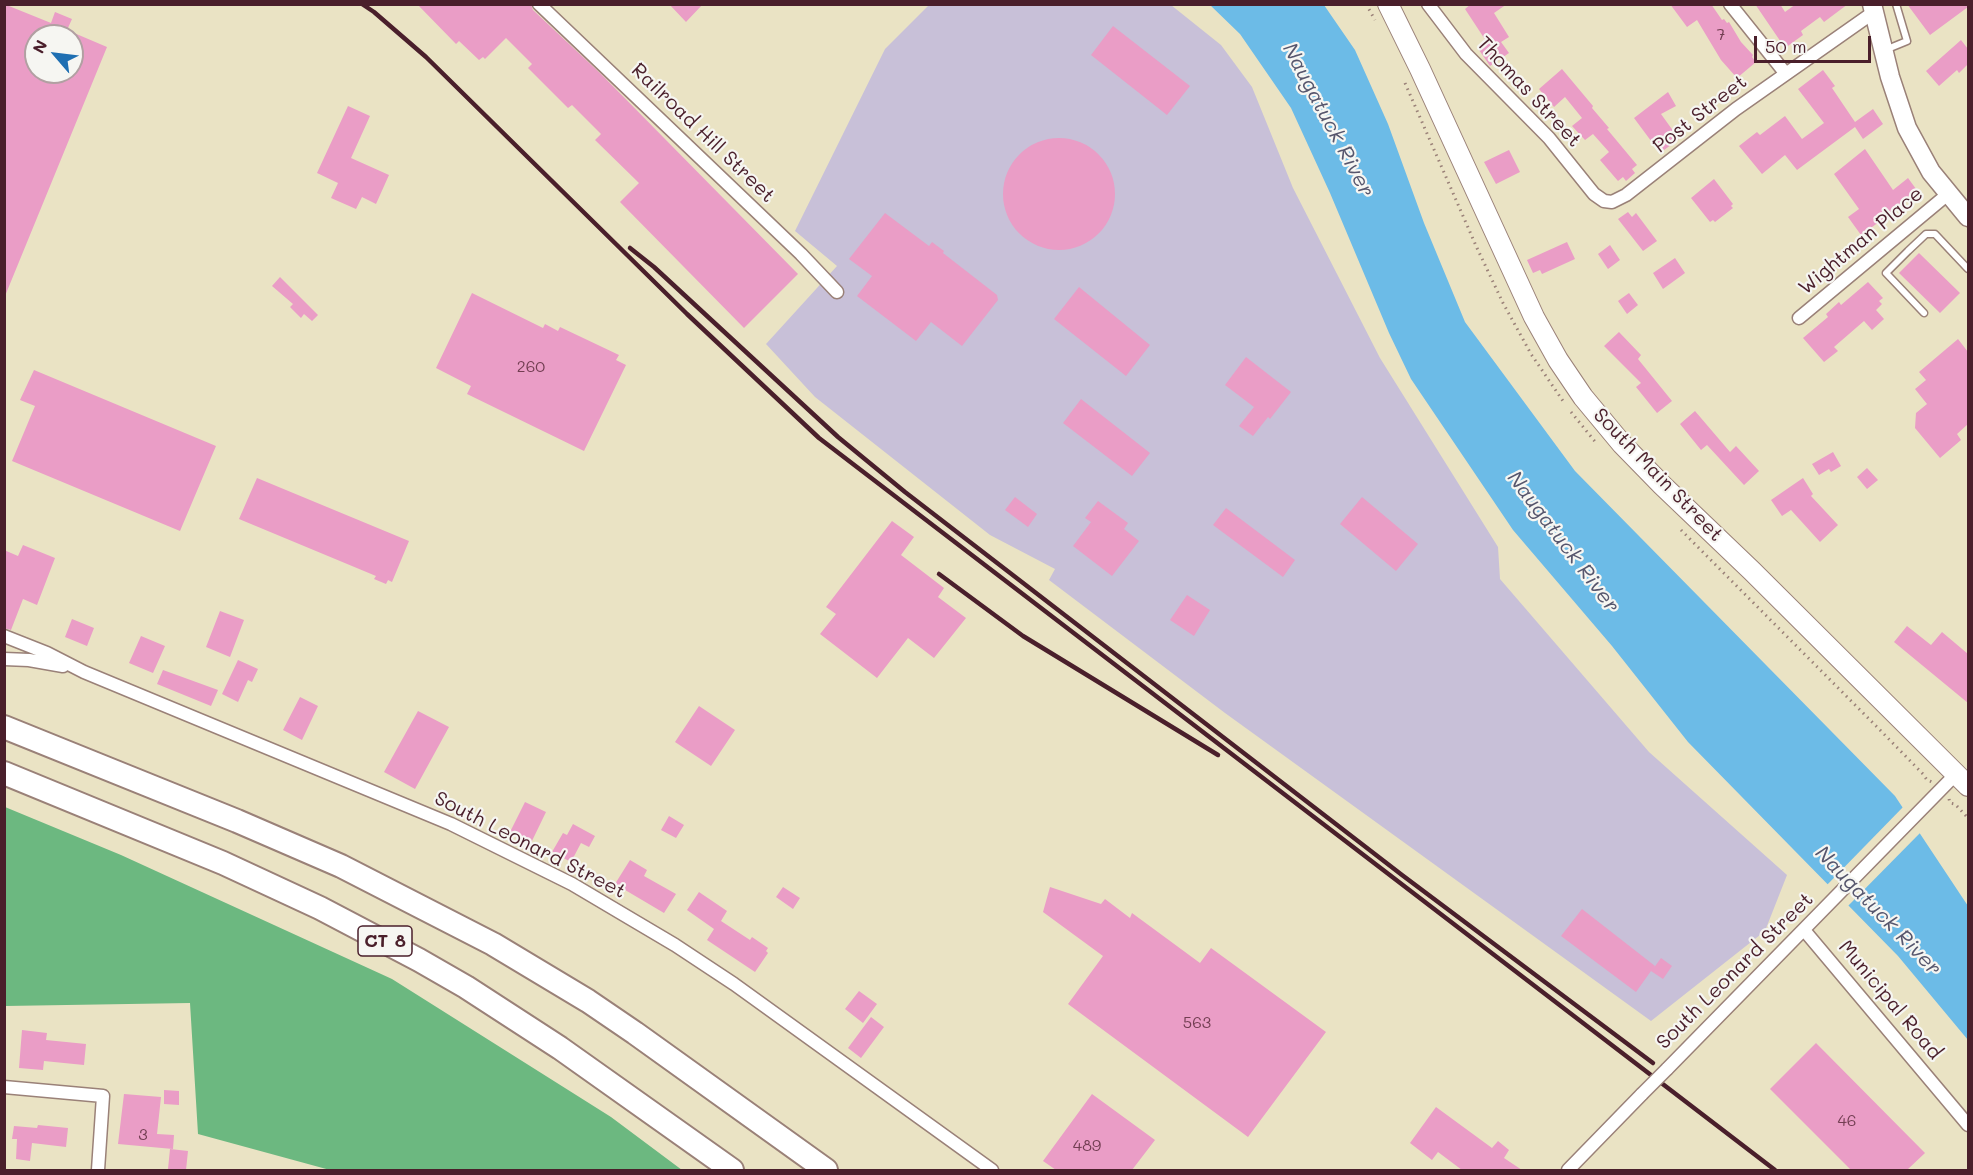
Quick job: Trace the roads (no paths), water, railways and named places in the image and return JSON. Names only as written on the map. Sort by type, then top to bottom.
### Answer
[{"type":"highway","name":"CT 8","points":[[4,727],[320,857],[394,892],[493,944],[635,1033],[826,1170]]},
{"type":"highway","name":"CT 8","points":[[4,773],[233,867],[320,908],[409,955],[466,987],[542,1036],[732,1170]]},
{"type":"main road","name":"South Main Street","points":[[1388,4],[1534,317],[1558,360],[1578,389],[1622,444],[1662,485],[1962,780]]},
{"type":"main road","points":[[1873,8],[1896,99],[1907,129],[1925,162],[1968,217]]},
{"type":"street","name":"Railroad Hill Street","points":[[539,4],[795,248],[837,292]]},
{"type":"street","name":"Thomas Street","points":[[1428,4],[1450,36],[1472,61],[1549,138],[1594,194],[1607,201]]},
{"type":"street","points":[[1730,4],[1786,74]]},
{"type":"street","name":"Post Street","points":[[1607,201],[1617,201],[1626,195],[1723,118],[1873,8]]},
{"type":"street","name":"Wightman Place","points":[[1799,318],[1948,194]]},
{"type":"street","name":"South Leonard Street","points":[[4,636],[47,653],[84,672],[451,824],[572,884],[666,939],[734,984],[992,1170]]},
{"type":"street","points":[[4,659],[46,663],[84,672]]},
{"type":"street","name":"South Leonard Street","points":[[1568,1170],[1920,812],[1962,780]]},
{"type":"street","name":"Municipal Road","points":[[1804,930],[1955,1106],[1968,1125]]},
{"type":"street","points":[[4,1087],[103,1096],[98,1170]]},
{"type":"lane","points":[[1883,50],[1908,41],[1896,4]]},
{"type":"lane","points":[[1915,222],[1926,234]]},
{"type":"lane","points":[[1924,313],[1886,273],[1926,234],[1935,234],[1968,269]]},
{"type":"water","name":"Naugatuck River","points":[[1210,5],[1324,5],[1355,50],[1388,124],[1424,223],[1465,322],[1575,471],[1895,796],[1968,906],[1968,1040],[1898,956],[1688,742],[1612,646],[1513,530],[1411,379],[1291,108],[1240,34]]},
{"type":"railway","points":[[362,4],[426,57],[687,314],[819,438],[1775,1170]]},
{"type":"railway","points":[[630,248],[654,267],[838,437],[905,492],[1402,875],[1653,1063]]},
{"type":"railway","points":[[939,574],[1023,636],[1218,755]]}]
